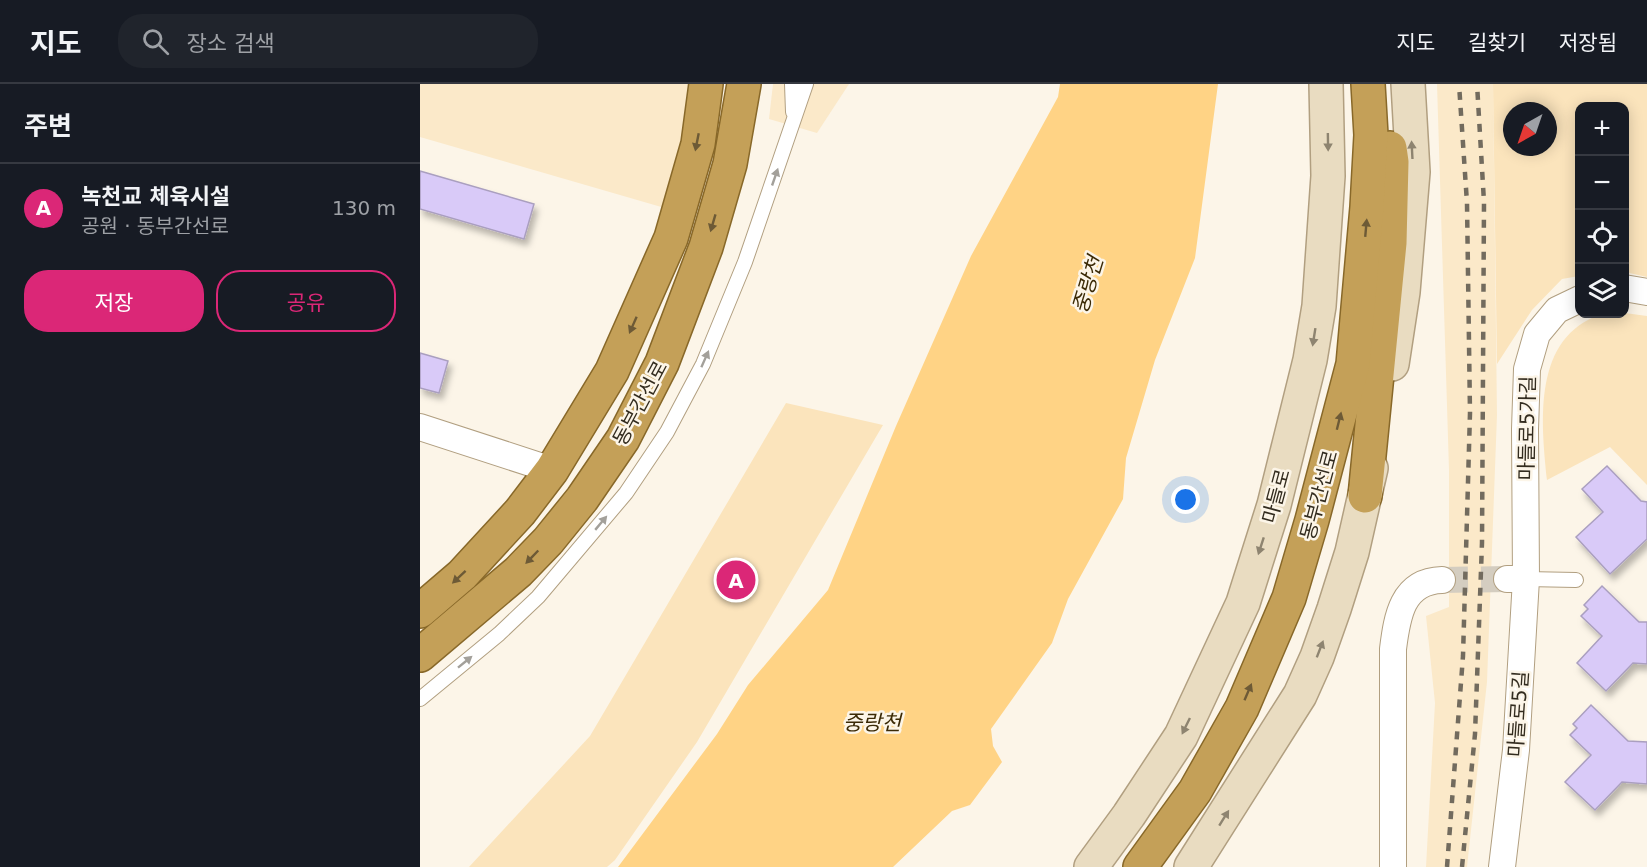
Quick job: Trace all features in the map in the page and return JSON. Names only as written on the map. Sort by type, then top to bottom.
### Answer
[{"type":"highway","points":[[420,611],[462,575],[520,512],[552,470],[612,371],[671,237],[698,144],[706,84]]},
{"type":"highway","name":"동부간선로","points":[[420,655],[518,572],[541,549],[582,499],[623,439],[662,363],[706,247],[730,164],[744,84]]},
{"type":"highway","name":"동부간선로","points":[[1140,867],[1195,790],[1242,708],[1289,598],[1312,520],[1354,354],[1371,135],[1368,84]]},
{"type":"highway","points":[[1365,496],[1390,243],[1392,162],[1381,84]]},
{"type":"main road","name":"마들로","points":[[1090,867],[1129,815],[1181,736],[1243,603],[1275,505],[1310,360],[1319,306],[1328,176],[1326,84]]},
{"type":"main road","points":[[1191,867],[1300,695],[1317,657],[1352,552],[1389,378],[1403,292],[1413,172],[1408,84]]},
{"type":"street","points":[[1629,289],[1647,292]]},
{"type":"street","name":"마들로5가길","points":[[1517,579],[1527,369],[1537,334],[1557,310],[1575,301]]},
{"type":"street","points":[[420,428],[552,470]]},
{"type":"street","name":"마들로5길","points":[[1502,867],[1516,750],[1517,579]]},
{"type":"street","points":[[1393,867],[1393,649],[1396,620],[1402,604],[1416,588],[1432,580],[1442,580]]},
{"type":"lane","points":[[792,84],[793,123]]},
{"type":"lane","points":[[420,699],[499,634],[538,597],[626,493],[667,432],[703,364],[745,262],[806,84]]},
{"type":"lane","points":[[1517,579],[1576,580]]},
{"type":"shaded area","points":[[420,84],[721,84],[722,108],[682,213],[420,137]]},
{"type":"shaded area","points":[[773,84],[849,84],[817,133],[769,119]]},
{"type":"shaded area","points":[[1437,84],[1493,84],[1497,415],[1487,682],[1467,867],[1426,867],[1435,703],[1426,616],[1449,607],[1449,470]]},
{"type":"shaded area","points":[[1493,84],[1647,84],[1647,277],[1629,273],[1629,102],[1575,102],[1575,277],[1562,279],[1532,310],[1497,364]]},
{"type":"shaded area","points":[[1629,314],[1647,316],[1647,485],[1610,447],[1547,480],[1543,432],[1546,384],[1552,361],[1563,341],[1579,325],[1594,318],[1629,318]]},
{"type":"shaded area","points":[[786,403],[883,425],[697,742],[615,860],[607,867],[469,867],[590,736]]},
{"type":"water","name":"중랑천","points":[[1060,84],[1218,84],[1195,258],[1155,360],[1126,458],[1123,499],[1068,599],[1052,643],[991,729],[993,746],[1002,762],[970,805],[952,811],[893,867],[618,867],[717,734],[748,685],[828,590],[896,426],[971,256],[1058,97]]},
{"type":"building","points":[[420,171],[534,204],[524,239],[420,209]]},
{"type":"building","points":[[420,353],[448,361],[439,393],[420,388]]},
{"type":"building","points":[[1607,466],[1641,501],[1647,502],[1647,539],[1610,574],[1576,537],[1603,512],[1582,489]]},
{"type":"building","points":[[1602,586],[1639,622],[1647,622],[1647,664],[1633,663],[1606,691],[1577,663],[1602,636],[1581,616],[1588,609],[1584,605]]},
{"type":"building","points":[[1591,705],[1628,741],[1647,742],[1647,784],[1622,782],[1595,810],[1565,782],[1591,755],[1570,735],[1577,728],[1573,724]]},
{"type":"tunnel","points":[[1442,580],[1507,579]]},
{"type":"railway","points":[[1447,867],[1463,656],[1470,413],[1467,203],[1459,84]]},
{"type":"railway","points":[[1462,867],[1475,734],[1482,543],[1484,202],[1477,84]]},
{"type":"place","name":"녹천교 체육시설","points":[[736,580]]}]
